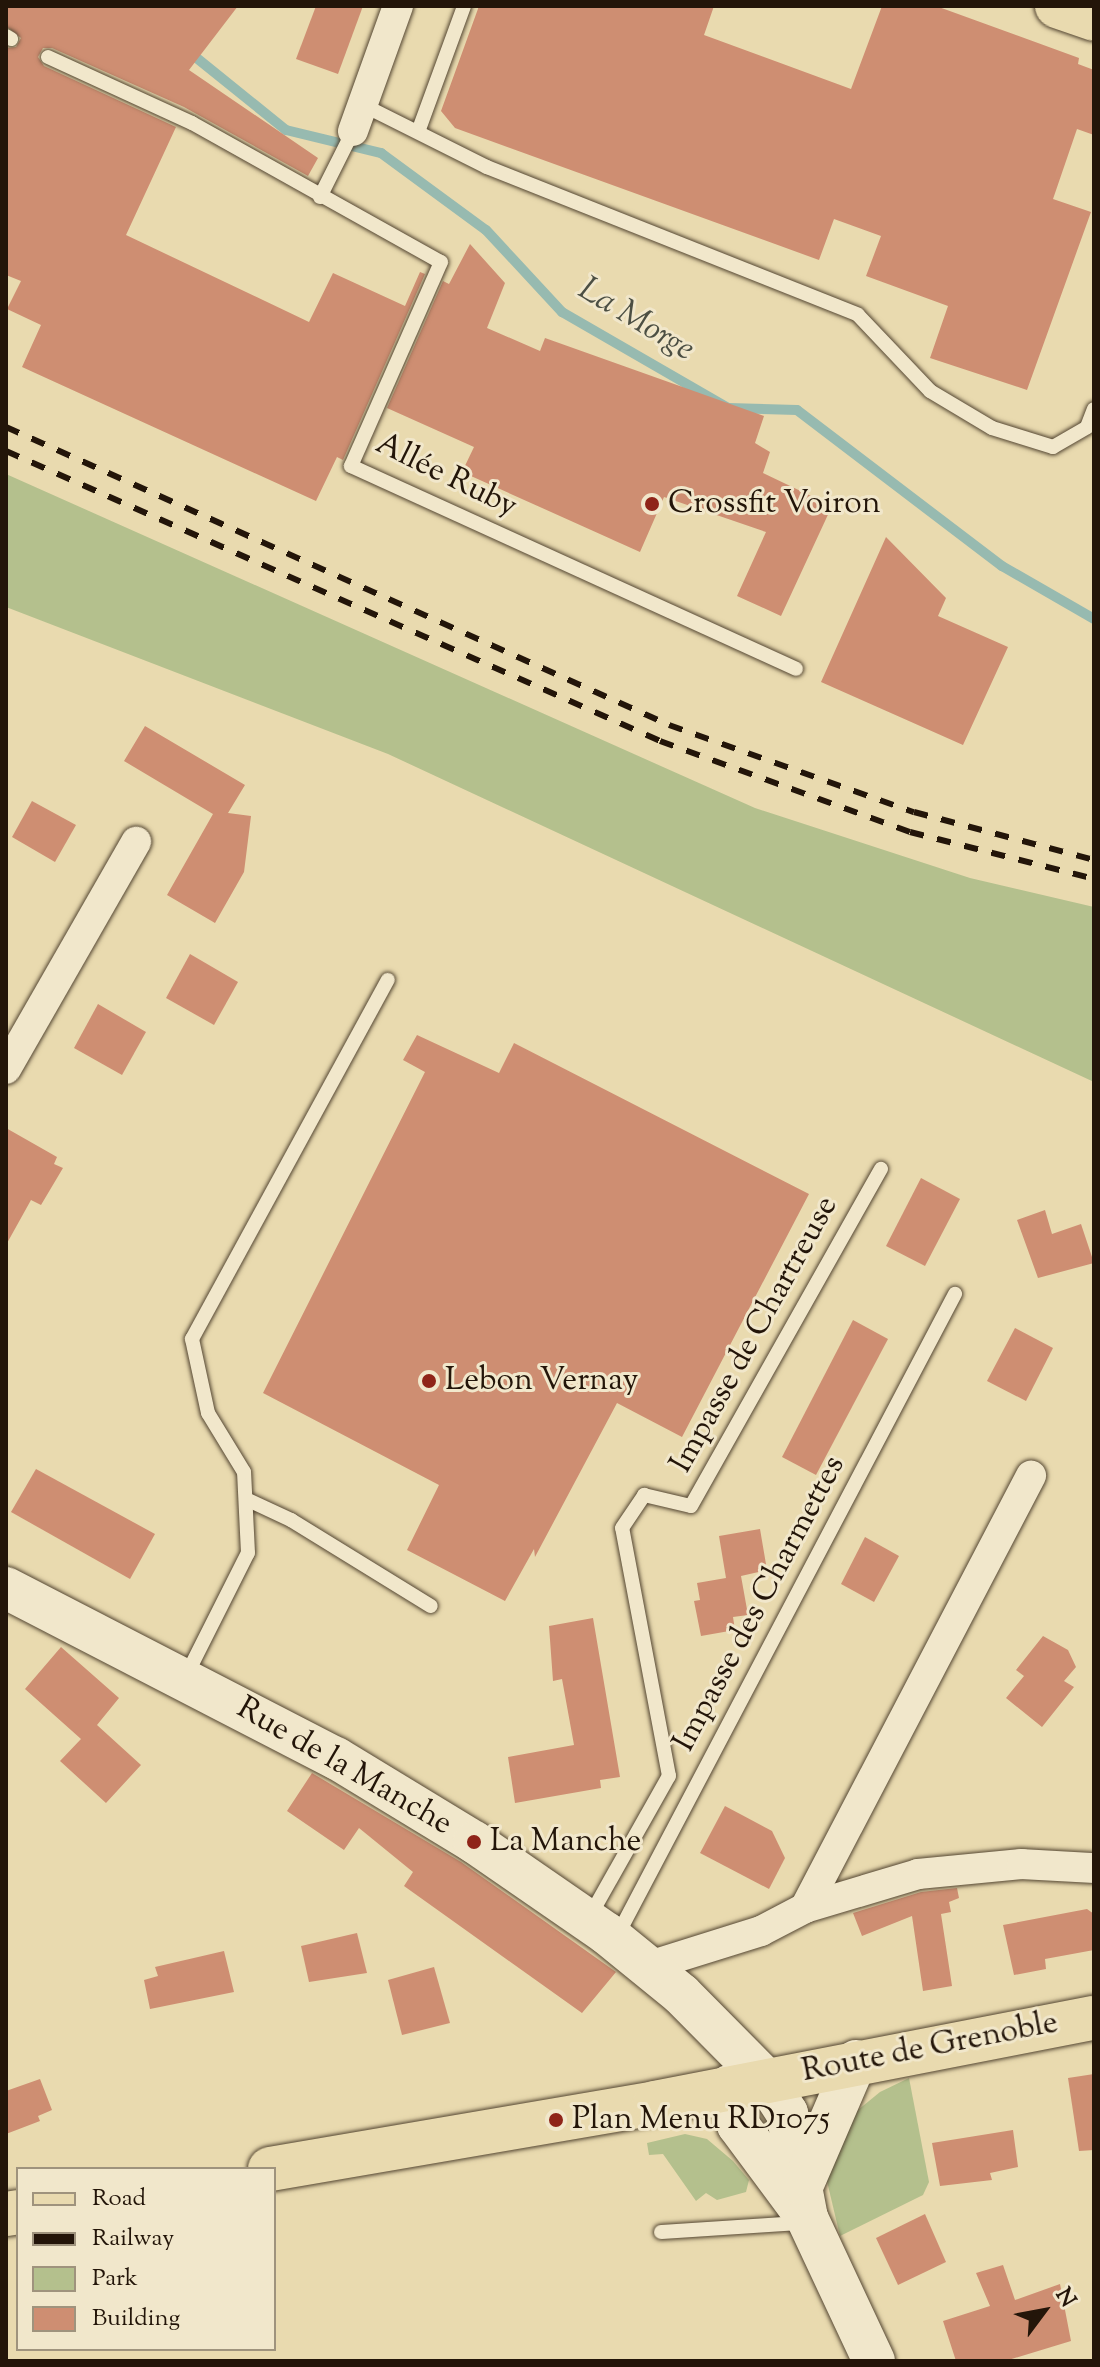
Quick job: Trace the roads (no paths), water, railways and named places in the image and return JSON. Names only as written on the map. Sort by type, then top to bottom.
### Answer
[{"type":"main road","points":[[1057,6],[1094,19]]},
{"type":"main road","name":"Route de Grenoble","points":[[276,2168],[1094,2018]]},
{"type":"street","points":[[358,118],[398,6]]},
{"type":"street","points":[[6,1069],[136,842]]},
{"type":"street","points":[[805,1908],[1031,1475]]},
{"type":"street","name":"Rue de la Manche","points":[[6,1588],[336,1758],[601,1930],[681,1994],[747,2082]]},
{"type":"street","points":[[646,1967],[761,1931],[805,1908],[918,1874],[1022,1864],[1094,1868]]},
{"type":"street","points":[[806,2208],[856,2061]]},
{"type":"street","points":[[747,2082],[738,2125],[806,2208],[874,2361]]},
{"type":"lane","points":[[418,132],[464,6]]},
{"type":"lane","name":"Allée Ruby","points":[[48,57],[192,123],[441,262],[351,466],[796,669]]},
{"type":"lane","points":[[320,197],[358,118],[418,132],[487,167],[858,315],[930,391],[992,428],[1053,447],[1087,427],[1094,409]]},
{"type":"lane","points":[[184,1678],[248,1553],[244,1472],[208,1413],[192,1339],[388,980]]},
{"type":"lane","name":"Impasse de Chartreuse","points":[[601,1930],[669,1776],[622,1528],[644,1495],[691,1506],[881,1169]]},
{"type":"lane","name":"Impasse des Charmettes","points":[[601,1930],[955,1294]]},
{"type":"lane","points":[[246,1499],[291,1520],[431,1606]]},
{"type":"lane","points":[[661,2232],[806,2208]]},
{"type":"waterway","name":"La Morge","points":[[188,51],[286,130],[381,153],[486,230],[562,312],[728,408],[797,410],[1002,566],[1094,619]]},
{"type":"railway","points":[[6,427],[669,725],[914,812],[1094,860]]},
{"type":"railway","points":[[6,451],[660,741],[910,832],[1094,879]]},
{"type":"place","name":"Crossfit Voiron","points":[[652,504]]},
{"type":"place","name":"Lebon Vernay","points":[[429,1381]]},
{"type":"place","name":"La Manche","points":[[474,1842]]},
{"type":"place","name":"Plan Menu RD1075","points":[[556,2120]]}]
